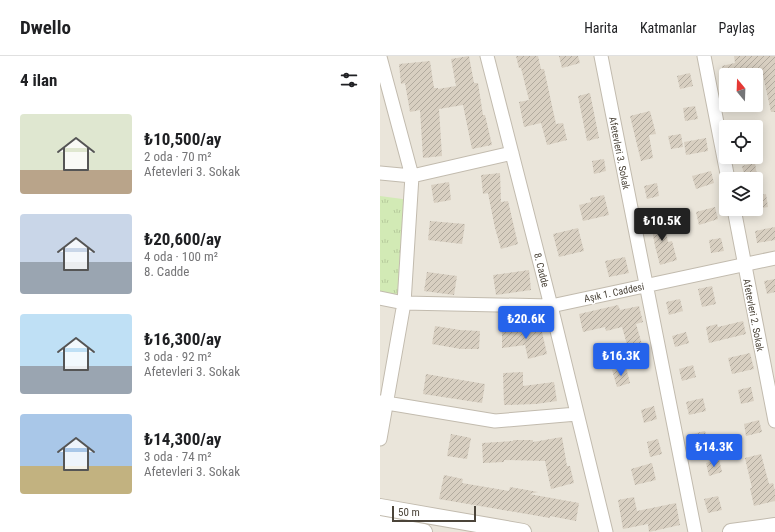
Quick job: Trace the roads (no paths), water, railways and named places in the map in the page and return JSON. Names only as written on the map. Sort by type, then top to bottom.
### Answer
[{"type":"street","name":"8. Cadde","points":[[487,56],[551,306],[606,532]]},
{"type":"street","name":"Afetevleri 3. Sokak","points":[[601,56],[695,532]]},
{"type":"street","points":[[704,56],[727,172]]},
{"type":"street","points":[[380,57],[412,176],[404,303],[383,403],[380,438]]},
{"type":"street","points":[[380,173],[412,176],[512,153]]},
{"type":"street","name":"Afetevleri 2. Sokak","points":[[735,216],[775,422]]},
{"type":"street","name":"Aşık 1. Caddesi","points":[[380,298],[404,303],[551,306],[775,258]]},
{"type":"street","points":[[383,403],[495,421],[577,414]]},
{"type":"street","points":[[380,507],[523,532]]},
{"type":"street","points":[[380,524],[424,532]]},
{"type":"street","points":[[731,532],[775,526]]}]
